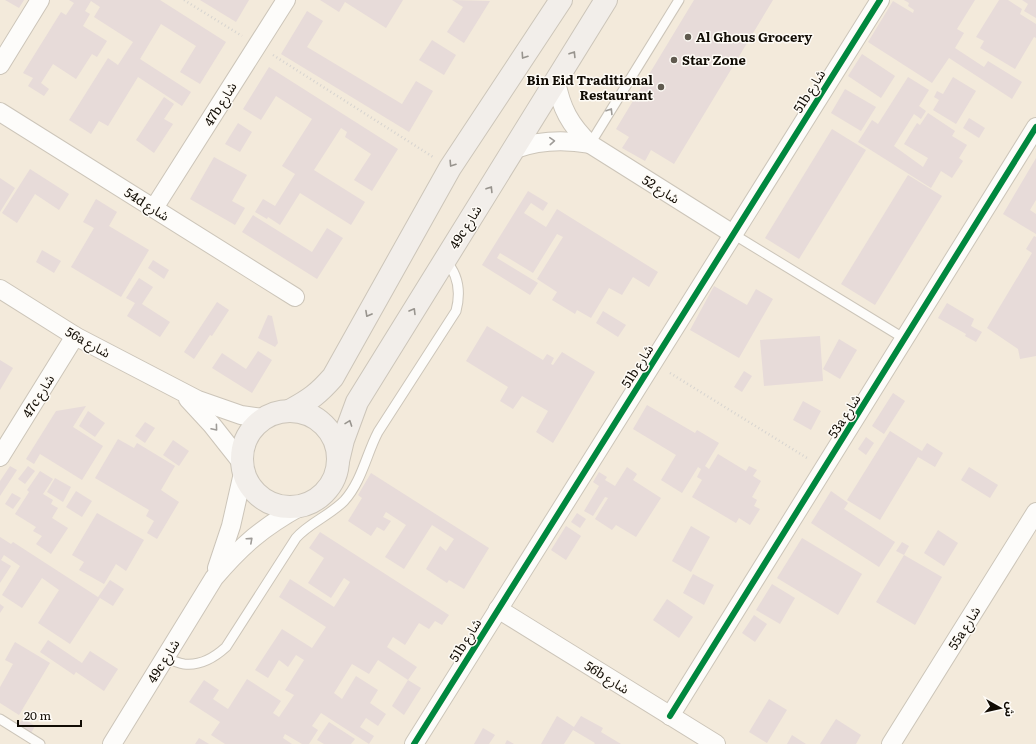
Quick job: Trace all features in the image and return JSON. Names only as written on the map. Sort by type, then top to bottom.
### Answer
[{"type":"street","points":[[0,65],[40,0]]},
{"type":"street","name":"47b شارع","points":[[154,208],[286,0]]},
{"type":"street","points":[[291,410],[309,401],[323,389],[333,377],[450,168],[561,0]]},
{"type":"street","name":"49c شارع","points":[[338,460],[343,440],[357,402],[606,0]]},
{"type":"street","name":"51b شارع","points":[[414,744],[880,0]]},
{"type":"street","name":"شارع 52","points":[[556,81],[562,105],[567,116],[573,126],[590,144],[733,234]]},
{"type":"street","name":"54d شارع","points":[[0,112],[295,297]]},
{"type":"street","name":"53a شارع","points":[[670,716],[1036,127]]},
{"type":"street","name":"شارع 52","points":[[515,149],[529,144],[560,140],[590,144]]},
{"type":"street","name":"56a شارع","points":[[0,289],[76,336],[198,400],[240,414],[262,418]]},
{"type":"street","name":"47c شارع","points":[[0,457],[76,336]]},
{"type":"street","name":"56a شارع","points":[[179,390],[212,425],[242,468]]},
{"type":"street","points":[[291,410],[304,412],[315,417],[325,426],[332,436],[337,448],[338,460],[336,473],[331,484],[318,498],[300,506],[282,506],[265,501],[248,483],[242,468],[242,450],[246,438],[253,427],[262,418],[281,411],[291,410]]},
{"type":"street","name":"49c شارع","points":[[214,578],[231,526],[242,468]]},
{"type":"street","name":"49c شارع","points":[[112,744],[214,578],[232,557],[253,537],[276,520],[300,506]]},
{"type":"street","name":"55a شارع","points":[[891,744],[1036,512]]},
{"type":"street","name":"56b شارع","points":[[498,609],[716,744]]},
{"type":"lane","points":[[590,144],[679,0]]},
{"type":"lane","points":[[733,234],[904,339]]},
{"type":"lane","points":[[166,658],[184,664],[194,663],[211,658],[226,647],[296,538],[309,526],[332,512],[353,490],[360,478],[378,432],[456,311],[458,302],[458,284],[451,267],[444,260]]},
{"type":"lane","points":[[0,719],[40,744]]},
{"type":"path","points":[[184,0],[258,45],[450,168]]},
{"type":"path","points":[[653,362],[824,468]]},
{"type":"building","points":[[5,0],[24,0],[19,8]]},
{"type":"building","points":[[69,0],[160,0],[226,42],[200,84],[180,72],[196,46],[161,24],[140,59],[191,92],[182,106],[138,77],[108,126],[99,121],[91,134],[69,120],[108,58],[118,65],[133,42],[94,17],[100,7],[91,1],[85,11],[90,14],[83,26],[107,41],[97,57],[92,54],[76,79],[53,64],[41,83],[49,89],[44,96],[28,86],[33,78],[23,73],[61,12],[66,15],[74,3]]},
{"type":"building","points":[[200,0],[249,0],[236,22]]},
{"type":"building","points":[[320,0],[403,0],[386,28],[345,2],[339,12]]},
{"type":"building","points":[[452,0],[490,1],[464,43],[447,32],[463,7]]},
{"type":"building","points":[[694,0],[773,0],[674,164],[651,150],[645,161],[622,148],[629,137],[616,129]]},
{"type":"building","points":[[904,0],[975,0],[957,29],[964,33],[955,48],[984,67],[988,61],[1022,82],[1012,99],[949,58],[932,83],[868,42],[893,1],[913,13],[914,10],[908,6],[909,3]]},
{"type":"building","points":[[999,0],[1008,0],[1022,9],[1020,14],[1036,24],[1036,38],[1034,37],[1015,69],[980,48],[984,41],[976,37]]},
{"type":"building","points":[[1022,0],[1036,0],[1036,18],[1024,11],[1028,4]]},
{"type":"building","points":[[307,11],[323,21],[307,47],[402,104],[416,81],[433,91],[409,132],[281,54]]},
{"type":"building","points":[[432,40],[456,55],[444,75],[419,60]]},
{"type":"building","points":[[862,54],[895,76],[881,98],[848,76]]},
{"type":"building","points":[[269,67],[398,149],[372,191],[354,180],[371,154],[345,137],[347,132],[341,128],[314,170],[365,202],[351,225],[300,193],[280,225],[268,217],[267,219],[255,212],[263,199],[275,206],[295,174],[282,166],[312,119],[276,96],[261,120],[243,109]]},
{"type":"building","points":[[908,77],[929,90],[919,106],[926,111],[921,119],[914,114],[894,146],[923,167],[928,158],[904,144],[917,123],[920,125],[928,113],[955,131],[952,136],[967,145],[959,158],[963,161],[952,178],[941,171],[931,188],[858,142],[872,120],[878,124]]},
{"type":"building","points":[[953,77],[976,91],[956,124],[933,110],[939,100],[934,97],[937,91],[943,94]]},
{"type":"building","points":[[845,89],[876,107],[861,131],[831,113]]},
{"type":"building","points":[[164,97],[174,104],[164,119],[173,124],[154,153],[136,140]]},
{"type":"building","points":[[969,118],[985,128],[979,138],[963,128]]},
{"type":"building","points":[[238,123],[252,132],[240,152],[225,144]]},
{"type":"building","points":[[832,129],[866,150],[799,259],[765,238]]},
{"type":"building","points":[[214,157],[247,175],[232,201],[245,208],[235,225],[190,199]]},
{"type":"building","points":[[1036,158],[1036,200],[1030,210],[1036,214],[1036,234],[1003,214]]},
{"type":"building","points":[[30,169],[69,194],[59,210],[35,194],[17,223],[2,213]]},
{"type":"building","points":[[908,175],[942,196],[875,305],[841,284]]},
{"type":"building","points":[[0,178],[15,188],[0,212]]},
{"type":"building","points":[[528,191],[548,203],[543,211],[531,203],[524,213],[546,227],[557,209],[658,272],[649,287],[633,277],[622,295],[609,288],[591,318],[577,310],[575,314],[552,300],[557,292],[537,279],[563,237],[557,234],[533,273],[500,253],[497,258],[538,283],[530,295],[482,265]]},
{"type":"building","points":[[96,199],[117,212],[109,226],[149,250],[121,297],[71,267],[94,228],[83,222]]},
{"type":"building","points":[[253,215],[312,252],[327,228],[343,238],[317,279],[242,232]]},
{"type":"building","points":[[1034,236],[1036,237],[1036,356],[1020,359],[1018,349],[987,328],[1032,253],[1026,249]]},
{"type":"building","points":[[42,250],[61,261],[54,273],[36,262]]},
{"type":"building","points":[[153,260],[169,270],[164,279],[148,268]]},
{"type":"building","points":[[139,278],[153,287],[142,304],[170,322],[160,337],[127,316],[135,303],[126,298]]},
{"type":"building","points":[[714,286],[747,305],[756,289],[773,299],[739,358],[690,330]]},
{"type":"building","points":[[217,302],[229,310],[212,336],[210,335],[194,359],[184,352]]},
{"type":"building","points":[[947,303],[974,319],[971,326],[982,332],[976,342],[965,336],[966,334],[938,318]]},
{"type":"building","points":[[603,311],[626,325],[618,337],[596,323]]},
{"type":"building","points":[[268,315],[272,316],[278,343],[275,347],[258,338]]},
{"type":"building","points":[[487,326],[543,360],[547,354],[554,358],[551,364],[553,365],[562,352],[595,372],[553,443],[536,432],[548,411],[522,396],[513,409],[500,401],[508,387],[466,361]]},
{"type":"building","points":[[820,336],[823,381],[764,386],[760,340]]},
{"type":"building","points":[[839,339],[857,350],[840,379],[823,369]]},
{"type":"building","points":[[258,351],[272,360],[252,393],[212,368],[222,353],[246,369]]},
{"type":"building","points":[[0,360],[13,368],[0,390]]},
{"type":"building","points":[[744,371],[752,376],[742,392],[734,387]]},
{"type":"building","points":[[893,393],[905,401],[884,434],[872,426]]},
{"type":"building","points":[[803,401],[821,411],[811,430],[793,420]]},
{"type":"building","points":[[647,405],[695,433],[697,430],[719,443],[705,466],[709,469],[718,454],[746,471],[749,466],[757,470],[753,476],[761,481],[752,497],[757,500],[754,506],[760,509],[750,525],[739,518],[736,523],[692,497],[702,480],[697,477],[701,469],[698,467],[682,493],[661,480],[676,455],[633,429]]},
{"type":"building","points":[[86,406],[73,427],[103,446],[82,480],[40,454],[34,464],[26,459],[56,411]]},
{"type":"building","points":[[88,411],[105,423],[95,437],[79,426]]},
{"type":"building","points":[[145,422],[155,428],[145,443],[135,436]]},
{"type":"building","points":[[890,431],[922,451],[927,443],[943,453],[935,467],[918,457],[880,520],[847,500]]},
{"type":"building","points":[[866,437],[874,443],[866,455],[858,449]]},
{"type":"building","points":[[118,439],[134,448],[137,443],[175,466],[161,490],[179,502],[157,539],[147,533],[154,521],[146,516],[149,510],[95,478]]},
{"type":"building","points":[[173,440],[189,451],[179,466],[163,455]]},
{"type":"building","points":[[10,466],[17,470],[0,496],[0,481]]},
{"type":"building","points":[[28,466],[35,471],[25,484],[18,479]]},
{"type":"building","points":[[627,467],[637,474],[633,480],[661,498],[636,537],[616,525],[612,530],[595,519],[608,498],[605,497],[593,516],[584,511],[599,486],[593,482],[599,472],[607,477],[605,480],[615,486]]},
{"type":"building","points":[[969,467],[998,485],[990,498],[961,480]]},
{"type":"building","points":[[40,471],[53,479],[43,494],[53,500],[51,504],[58,508],[52,518],[68,528],[51,554],[36,544],[42,536],[33,531],[36,527],[15,514],[29,492],[27,490]]},
{"type":"building","points":[[371,473],[489,548],[464,589],[449,580],[447,583],[426,569],[440,546],[446,551],[454,539],[432,525],[404,569],[385,557],[406,525],[386,512],[383,517],[391,521],[384,531],[377,527],[371,536],[348,521],[362,498],[358,495]]},
{"type":"building","points":[[55,478],[71,487],[63,502],[47,492]]},
{"type":"building","points":[[76,491],[92,501],[82,517],[66,507]]},
{"type":"building","points":[[831,491],[848,503],[844,509],[895,542],[879,567],[811,523]]},
{"type":"building","points":[[12,493],[21,498],[13,509],[5,504]]},
{"type":"building","points":[[97,513],[144,540],[126,571],[116,564],[104,584],[79,570],[84,562],[72,555]]},
{"type":"building","points":[[577,513],[586,519],[580,528],[571,522]]},
{"type":"building","points":[[566,526],[581,536],[566,560],[551,550]]},
{"type":"building","points":[[691,526],[710,537],[691,572],[672,561]]},
{"type":"building","points":[[938,530],[958,543],[944,566],[924,553]]},
{"type":"building","points":[[320,532],[449,615],[442,625],[435,621],[429,629],[419,623],[405,645],[393,637],[387,647],[417,667],[408,680],[378,660],[369,674],[352,664],[334,693],[342,699],[356,676],[378,690],[370,703],[386,714],[378,726],[366,718],[360,727],[374,736],[369,744],[321,713],[312,726],[318,730],[309,744],[302,744],[285,734],[283,738],[292,744],[225,744],[211,735],[220,722],[189,702],[204,680],[219,690],[213,699],[228,709],[247,679],[281,701],[273,713],[279,717],[294,695],[285,690],[304,660],[296,655],[288,667],[279,660],[268,678],[255,670],[282,629],[312,648],[326,627],[279,597],[290,579],[334,607],[350,582],[344,578],[331,598],[308,583],[324,558],[309,548]]},
{"type":"building","points":[[0,537],[11,544],[13,542],[98,597],[110,580],[124,589],[113,606],[100,598],[70,644],[38,623],[59,590],[42,578],[22,608],[2,595],[20,566],[4,555],[1,560],[11,566],[0,583]]},
{"type":"building","points":[[802,538],[862,574],[838,615],[777,578]]},
{"type":"building","points":[[902,542],[909,546],[904,555],[896,551]]},
{"type":"building","points":[[904,555],[942,577],[915,625],[876,602]]},
{"type":"building","points":[[693,574],[714,585],[704,605],[683,593]]},
{"type":"building","points":[[772,584],[795,598],[780,624],[756,610]]},
{"type":"building","points":[[667,599],[693,617],[679,638],[653,620]]},
{"type":"building","points":[[0,604],[4,607],[0,613]]},
{"type":"building","points":[[754,615],[767,624],[755,642],[742,633]]},
{"type":"building","points":[[48,640],[82,663],[90,651],[118,669],[104,691],[76,672],[74,675],[40,652]]},
{"type":"building","points":[[15,642],[50,663],[19,715],[0,703],[0,687],[13,664],[5,660]]},
{"type":"building","points":[[408,680],[421,688],[404,715],[392,706]]},
{"type":"building","points":[[769,699],[787,710],[767,743],[749,732]]},
{"type":"building","points":[[557,716],[574,727],[581,716],[603,728],[601,732],[621,744],[594,744],[595,743],[573,730],[564,744],[541,744]]},
{"type":"building","points":[[23,718],[35,726],[30,735],[17,727]]},
{"type":"building","points":[[836,719],[861,735],[856,744],[820,744]]},
{"type":"building","points":[[329,722],[355,739],[351,744],[324,744],[317,740]]},
{"type":"building","points":[[483,728],[495,735],[489,744],[474,744]]},
{"type":"building","points":[[792,735],[806,744],[787,744]]},
{"type":"building","points":[[199,738],[209,744],[195,744]]},
{"type":"building","points":[[507,740],[514,744],[505,744]]},
{"type":"cycle path","points":[[414,744],[880,0]]},
{"type":"cycle path","points":[[670,716],[1036,127]]},
{"type":"place","name":"Al Ghous Grocery","points":[[688,37]]},
{"type":"place","name":"Star Zone","points":[[674,60]]},
{"type":"place","name":"Bin Eid Traditional Restaurant","points":[[661,87]]}]
